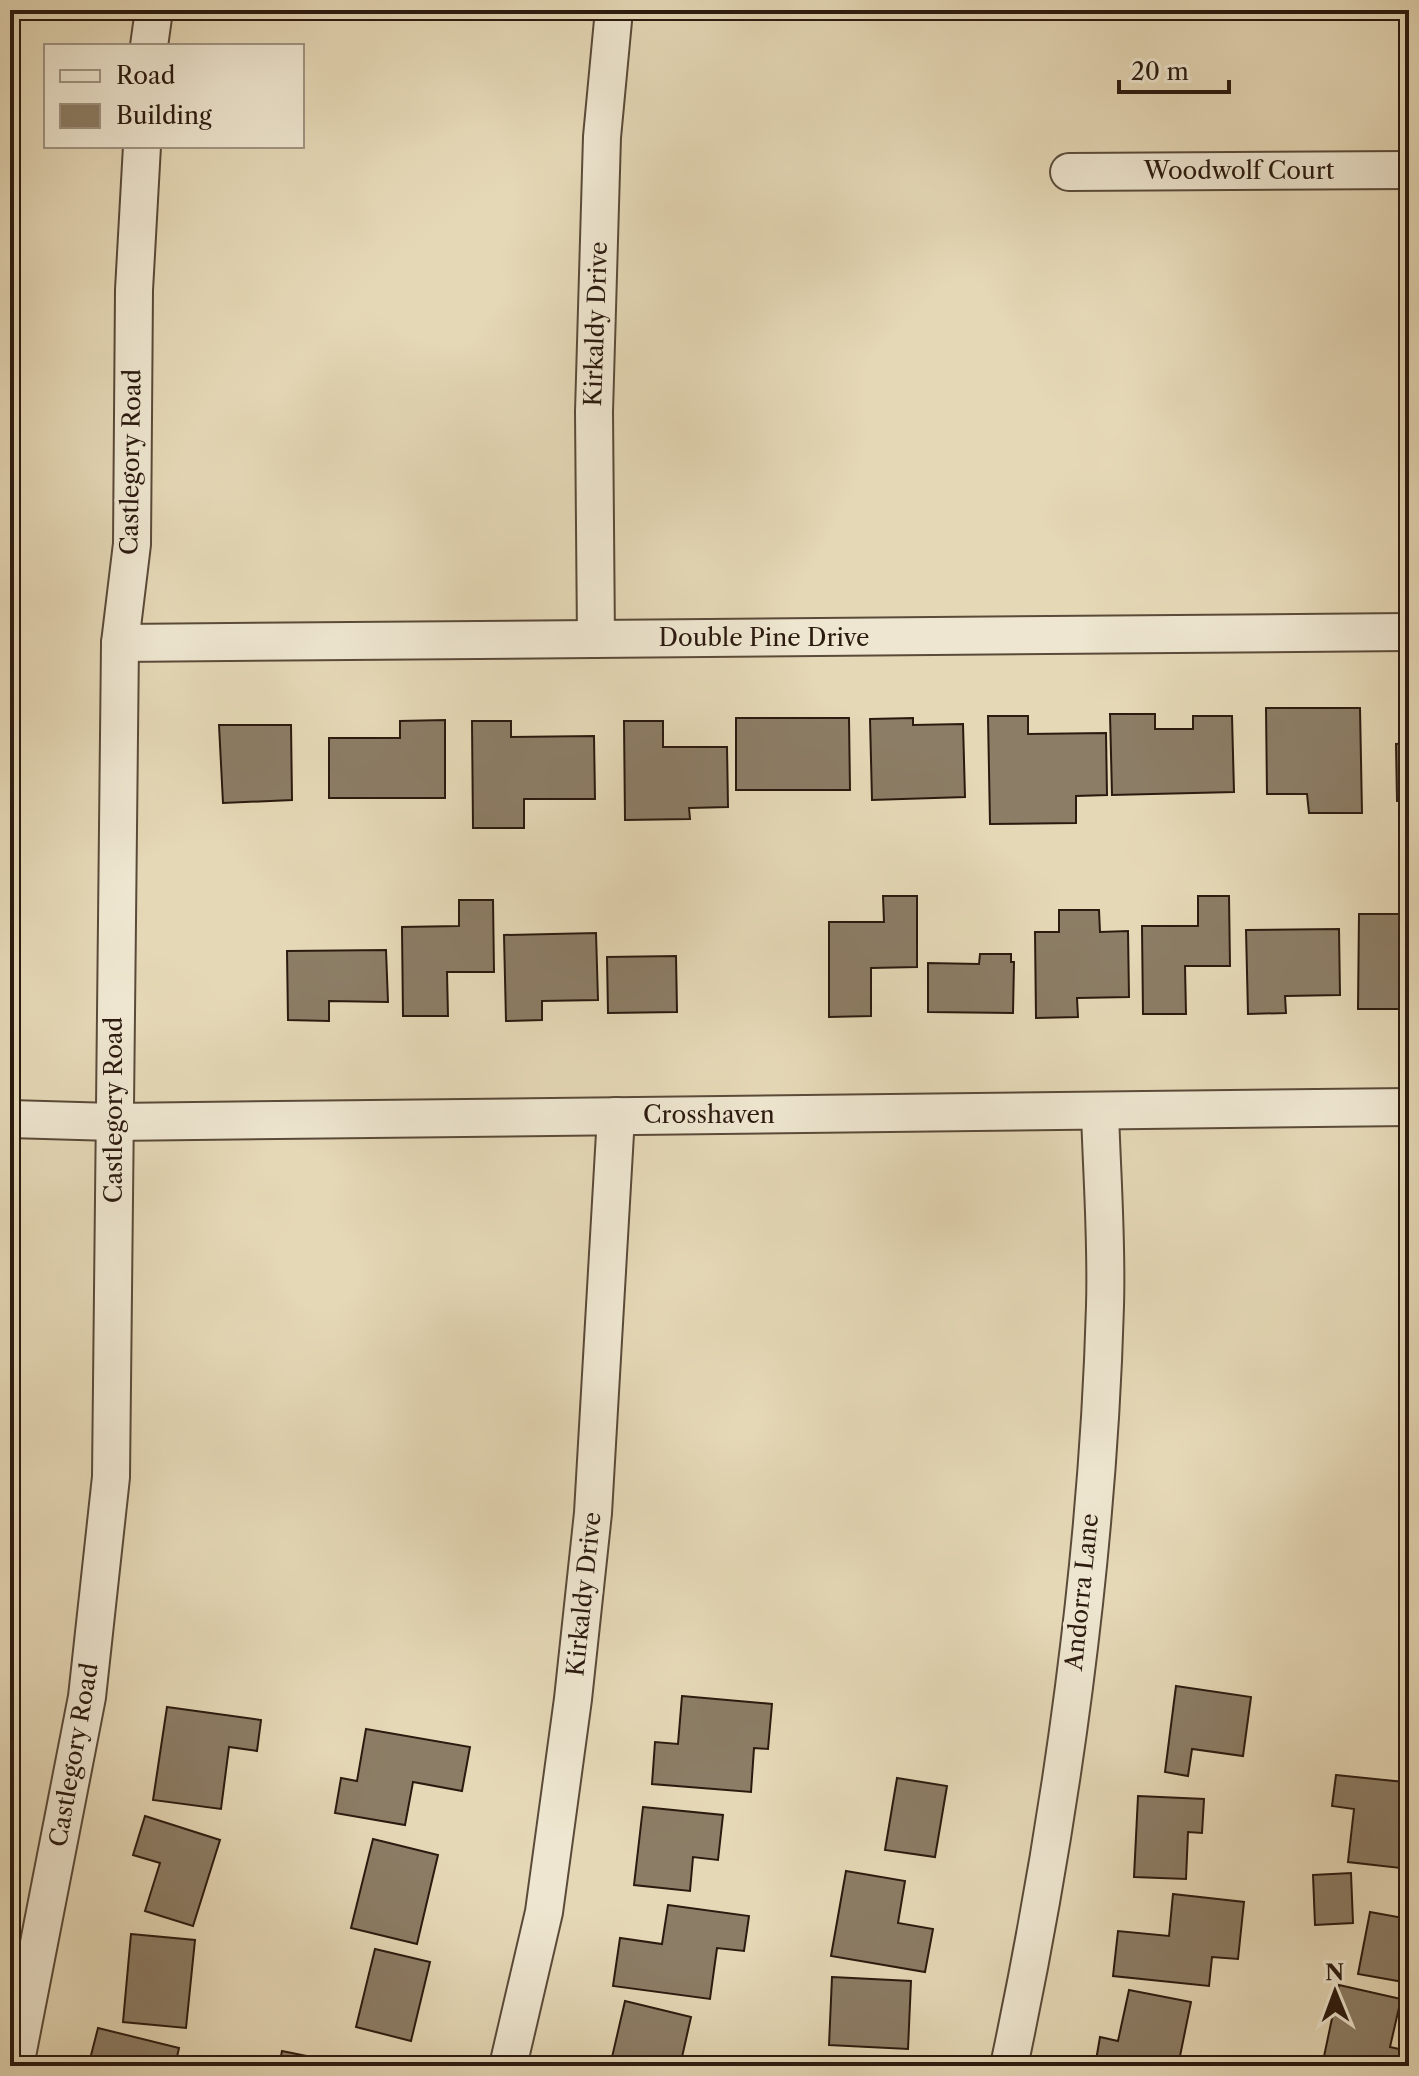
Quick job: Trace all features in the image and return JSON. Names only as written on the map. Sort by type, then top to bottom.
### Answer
[{"type":"street","points":[[149,44],[154,10]]},
{"type":"street","name":"Kirkaldy Drive","points":[[596,639],[594,412],[602,137],[614,10]]},
{"type":"street","name":"Castlegory Road","points":[[15,2066],[87,1697],[111,1477],[120,643],[132,544],[134,290],[142,148]]},
{"type":"street","name":"Woodwolf Court","points":[[1069,172],[1409,170]]},
{"type":"street","name":"Double Pine Drive","points":[[120,643],[1409,632]]},
{"type":"street","name":"Crosshaven","points":[[10,1119],[113,1122],[1409,1107]]},
{"type":"street","name":"Andorra Lane","points":[[1009,2066],[1029,1972],[1079,1644],[1105,1304],[1100,1112]]},
{"type":"street","name":"Kirkaldy Drive","points":[[508,2066],[544,1912],[575,1683],[593,1513],[616,1116]]},
{"type":"building","points":[[1266,708],[1360,708],[1362,813],[1309,813],[1307,794],[1267,794]]},
{"type":"building","points":[[1110,714],[1155,714],[1155,729],[1193,729],[1193,716],[1232,716],[1234,792],[1112,795]]},
{"type":"building","points":[[988,716],[1028,716],[1028,734],[1106,733],[1107,795],[1076,796],[1076,823],[990,824]]},
{"type":"building","points":[[736,718],[849,718],[850,790],[736,790]]},
{"type":"building","points":[[913,718],[913,725],[963,724],[965,797],[872,800],[870,719]]},
{"type":"building","points":[[445,720],[445,798],[329,798],[329,738],[400,738],[400,721]]},
{"type":"building","points":[[472,721],[511,721],[511,737],[594,736],[595,799],[524,799],[524,828],[473,828]]},
{"type":"building","points":[[624,721],[663,721],[663,747],[727,747],[728,807],[689,808],[690,819],[625,820]]},
{"type":"building","points":[[219,725],[291,725],[292,800],[223,803]]},
{"type":"building","points":[[1409,743],[1409,800],[1397,801],[1396,744]]},
{"type":"building","points":[[883,896],[917,896],[917,967],[871,968],[871,1016],[829,1017],[829,922],[884,922]]},
{"type":"building","points":[[1198,896],[1229,896],[1230,966],[1185,966],[1186,1014],[1143,1014],[1142,926],[1198,926]]},
{"type":"building","points":[[459,900],[493,900],[494,972],[447,972],[448,1016],[403,1016],[402,927],[459,926]]},
{"type":"building","points":[[1059,910],[1099,910],[1100,932],[1128,931],[1129,997],[1077,998],[1078,1017],[1036,1018],[1035,932],[1059,932]]},
{"type":"building","points":[[1359,914],[1409,914],[1404,1009],[1358,1009]]},
{"type":"building","points":[[1339,929],[1340,995],[1285,996],[1286,1013],[1248,1014],[1246,930]]},
{"type":"building","points":[[596,933],[598,1000],[542,1001],[542,1020],[506,1021],[504,935]]},
{"type":"building","points":[[386,950],[388,1002],[329,1001],[329,1021],[288,1020],[287,951]]},
{"type":"building","points":[[980,954],[1011,954],[1011,962],[1014,962],[1013,1013],[928,1012],[928,963],[979,964]]},
{"type":"building","points":[[676,956],[677,1012],[608,1013],[607,957]]},
{"type":"building","points":[[1176,1686],[1251,1697],[1243,1756],[1192,1749],[1188,1776],[1165,1772]]},
{"type":"building","points":[[1402,1690],[1409,1691],[1409,1764],[1400,1764]]},
{"type":"building","points":[[682,1696],[772,1704],[768,1749],[754,1748],[751,1792],[652,1784],[655,1742],[678,1744]]},
{"type":"building","points":[[167,1707],[261,1720],[257,1751],[229,1747],[221,1809],[153,1800]]},
{"type":"building","points":[[366,1729],[470,1747],[462,1791],[413,1782],[405,1825],[335,1813],[341,1778],[357,1781]]},
{"type":"building","points":[[1336,1775],[1404,1782],[1399,1825],[1409,1826],[1409,1869],[1348,1862],[1354,1809],[1332,1806]]},
{"type":"building","points":[[897,1778],[947,1786],[935,1857],[885,1850]]},
{"type":"building","points":[[1138,1796],[1204,1799],[1202,1833],[1188,1832],[1186,1879],[1134,1877]]},
{"type":"building","points":[[643,1807],[723,1815],[718,1860],[693,1857],[690,1891],[634,1885]]},
{"type":"building","points":[[145,1816],[220,1840],[193,1926],[145,1911],[160,1863],[133,1855]]},
{"type":"building","points":[[373,1839],[438,1855],[417,1944],[351,1928]]},
{"type":"building","points":[[846,1871],[905,1881],[898,1923],[933,1929],[925,1972],[831,1956]]},
{"type":"building","points":[[1351,1873],[1353,1923],[1315,1925],[1313,1875]]},
{"type":"building","points":[[1173,1894],[1244,1902],[1238,1959],[1212,1957],[1209,1986],[1113,1976],[1118,1931],[1169,1936]]},
{"type":"building","points":[[668,1905],[749,1916],[744,1951],[717,1948],[710,1999],[613,1986],[620,1938],[662,1944]]},
{"type":"building","points":[[1370,1912],[1409,1919],[1409,1983],[1358,1974]]},
{"type":"building","points":[[131,1934],[195,1940],[186,2028],[123,2022]]},
{"type":"building","points":[[375,1949],[430,1962],[411,2041],[356,2027]]},
{"type":"building","points":[[832,1977],[911,1981],[908,2049],[829,2045]]},
{"type":"building","points":[[1339,1985],[1401,1999],[1390,2047],[1408,2051],[1405,2066],[1322,2066]]},
{"type":"building","points":[[1129,1990],[1191,2002],[1178,2066],[1095,2066],[1100,2037],[1118,2041]]},
{"type":"building","points":[[625,2001],[691,2017],[680,2066],[610,2066]]},
{"type":"building","points":[[98,2028],[179,2048],[175,2066],[89,2063]]},
{"type":"building","points":[[282,2051],[356,2066],[279,2066]]}]
